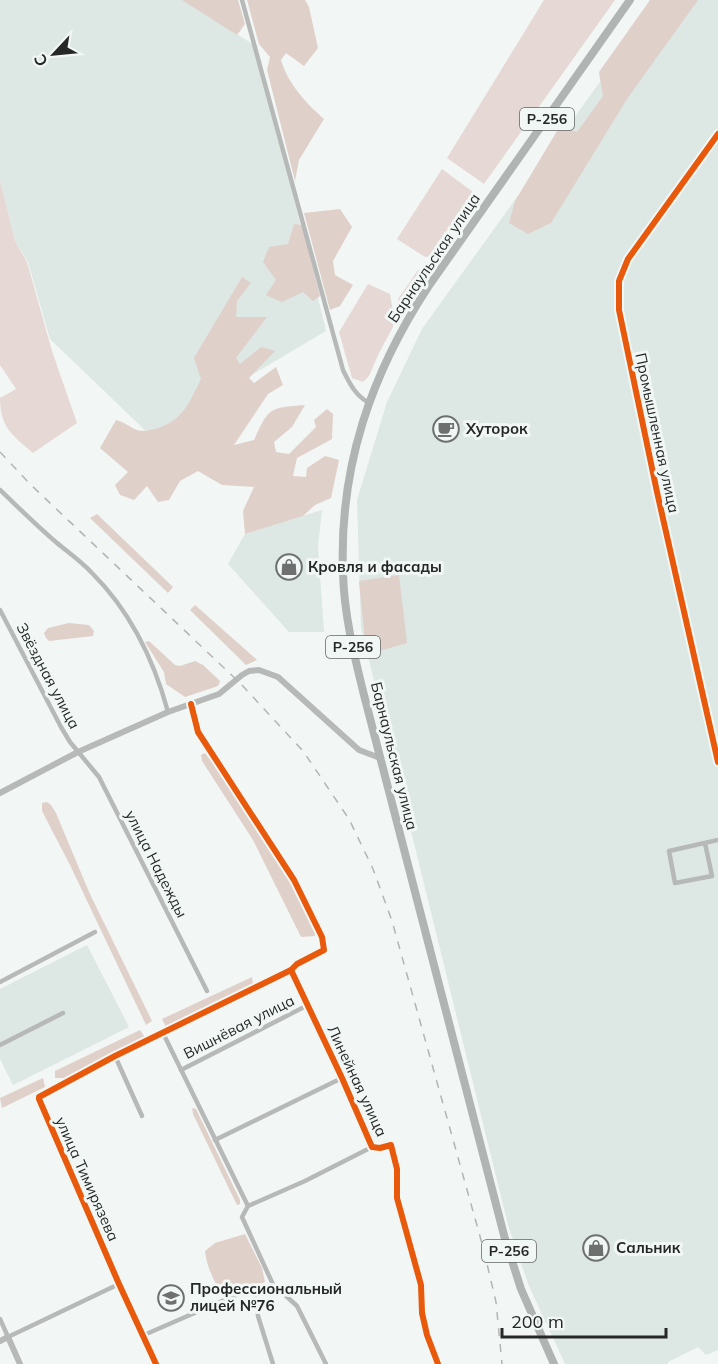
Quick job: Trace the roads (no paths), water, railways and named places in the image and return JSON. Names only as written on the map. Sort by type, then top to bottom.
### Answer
[{"type":"highway","name":"Барнаульская улица","points":[[554,1364],[521,1289],[505,1239],[380,758],[349,628],[343,573],[343,533],[357,444],[385,361],[412,312],[630,0]]},
{"type":"street","points":[[242,0],[343,370],[359,397],[369,403]]},
{"type":"street","name":"Промышленная улица","points":[[718,134],[628,259],[620,281],[619,310],[657,492],[718,762]]},
{"type":"street","points":[[0,490],[92,572],[112,595],[128,617],[144,647],[160,682],[168,712]]},
{"type":"street","name":"Звёздная улица","points":[[0,610],[61,728],[78,752]]},
{"type":"street","points":[[0,793],[78,752],[168,712],[219,694],[249,671],[259,670],[278,677],[359,750],[380,758]]},
{"type":"street","name":"улица Тимирязева","points":[[156,1364],[39,1099],[42,1094],[291,970],[297,964],[324,950],[322,937],[294,880],[198,732],[192,704]]},
{"type":"street","name":"улица Надежды","points":[[78,752],[99,777],[207,991]]},
{"type":"street","points":[[705,843],[712,876],[675,883],[669,851],[718,840]]},
{"type":"street","points":[[0,982],[95,932]]},
{"type":"street","name":"Линейная улица","points":[[291,970],[309,1005],[372,1147],[380,1148],[391,1145],[394,1153],[397,1169],[397,1198],[421,1285],[422,1313],[427,1335],[438,1364]]},
{"type":"street","name":"Вишнёвая улица","points":[[181,1070],[309,1005]]},
{"type":"street","points":[[0,1045],[63,1013]]},
{"type":"street","points":[[163,1033],[248,1206]]},
{"type":"street","points":[[115,1056],[142,1116]]},
{"type":"street","points":[[215,1140],[342,1078]]},
{"type":"street","points":[[326,1364],[297,1306],[276,1291],[242,1218],[248,1206],[372,1147]]},
{"type":"street","points":[[0,1341],[119,1284]]},
{"type":"street","points":[[144,1335],[244,1291],[258,1294],[276,1291]]},
{"type":"street","points":[[258,1294],[258,1316],[273,1364]]},
{"type":"street","points":[[0,1319],[20,1364]]},
{"type":"railway","points":[[0,452],[30,484],[240,683],[303,751],[349,819],[373,869],[392,921],[483,1247],[496,1302],[502,1364]]},
{"type":"place","name":"Хуторок","points":[[446,429]]},
{"type":"place","name":"Кровля и фасады","points":[[289,567]]},
{"type":"place","name":"Сальник","points":[[596,1248]]},
{"type":"place","name":"Профессиональный лицей №76","points":[[171,1298]]}]
